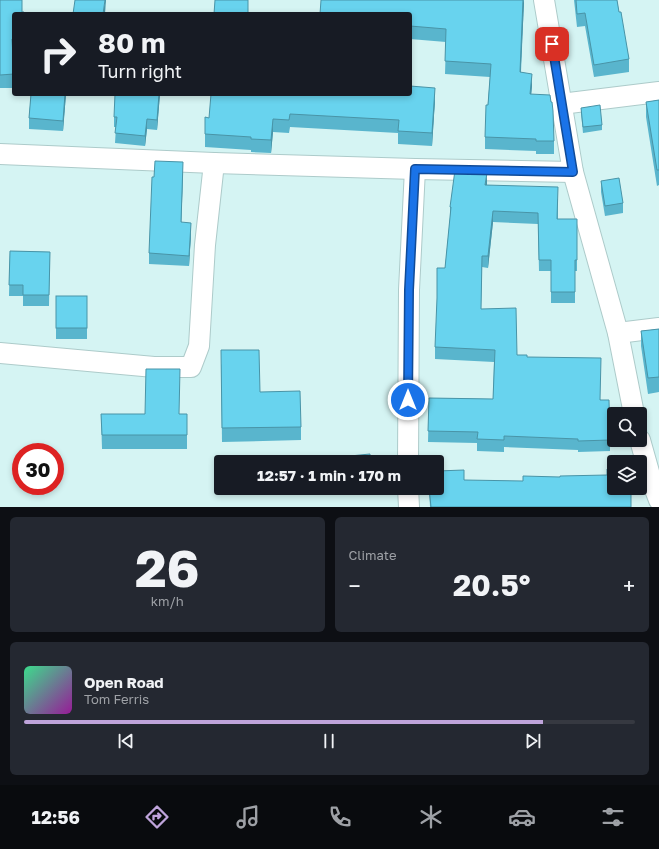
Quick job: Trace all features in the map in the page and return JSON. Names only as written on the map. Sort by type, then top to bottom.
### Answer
[{"type":"street","points":[[544,0],[573,172],[618,333],[633,407]]},
{"type":"street","points":[[561,104],[659,92]]},
{"type":"street","points":[[0,154],[214,163],[573,172]]},
{"type":"street","points":[[0,353],[154,367],[191,367],[199,346],[205,245],[214,163]]},
{"type":"street","points":[[408,455],[409,290],[415,169]]},
{"type":"street","points":[[618,333],[659,328]]},
{"type":"street","points":[[642,447],[659,500]]},
{"type":"street","points":[[408,495],[408,507]]},
{"type":"building","points":[[0,0],[22,0],[22,12],[12,12],[12,74],[0,75]]},
{"type":"building","points":[[75,0],[105,0],[103,12],[73,12]]},
{"type":"building","points":[[215,0],[248,0],[248,12],[214,12]]},
{"type":"building","points":[[321,0],[523,0],[520,72],[532,74],[530,94],[550,95],[553,111],[554,141],[485,137],[486,105],[488,105],[491,64],[445,61],[446,29],[412,26],[412,12],[320,12]]},
{"type":"building","points":[[576,0],[617,0],[619,12],[621,12],[629,59],[594,65],[585,13],[577,14]]},
{"type":"building","points":[[412,86],[435,88],[432,133],[398,131],[399,120],[290,114],[289,120],[273,119],[271,140],[251,139],[251,137],[205,134],[205,117],[209,118],[211,96],[412,96]]},
{"type":"building","points":[[31,96],[65,96],[63,121],[29,118]]},
{"type":"building","points":[[115,96],[159,96],[157,120],[147,119],[145,136],[115,133],[117,117],[114,117]]},
{"type":"building","points":[[659,100],[659,170],[657,170],[646,102]]},
{"type":"building","points":[[600,105],[602,125],[583,127],[581,108]]},
{"type":"building","points":[[155,161],[183,162],[181,222],[191,223],[189,256],[149,253],[152,177],[154,177]]},
{"type":"building","points":[[455,170],[487,173],[485,185],[558,187],[557,219],[577,219],[575,292],[551,292],[551,260],[539,260],[538,213],[493,211],[488,256],[482,256],[481,309],[516,308],[517,355],[527,355],[527,357],[601,358],[600,400],[609,400],[609,407],[607,407],[607,440],[578,441],[578,439],[504,436],[504,440],[477,439],[478,432],[428,431],[429,398],[493,399],[495,350],[435,347],[437,268],[445,268],[450,207]]},
{"type":"building","points":[[619,178],[623,203],[605,206],[601,181]]},
{"type":"building","points":[[10,251],[50,252],[49,295],[23,295],[23,285],[9,285]]},
{"type":"building","points":[[56,296],[87,296],[87,328],[56,328]]},
{"type":"building","points":[[659,329],[659,377],[648,378],[641,331]]},
{"type":"building","points":[[221,350],[259,350],[260,392],[300,391],[301,427],[222,428]]},
{"type":"building","points":[[146,369],[180,369],[179,414],[187,414],[187,435],[102,435],[101,414],[145,414]]},
{"type":"building","points":[[464,470],[464,480],[523,481],[523,476],[607,475],[607,495],[631,495],[631,507],[431,507],[430,495],[444,495],[444,471]]},
{"type":"route","points":[[408,400],[409,290],[415,169],[573,172],[552,44]]}]
